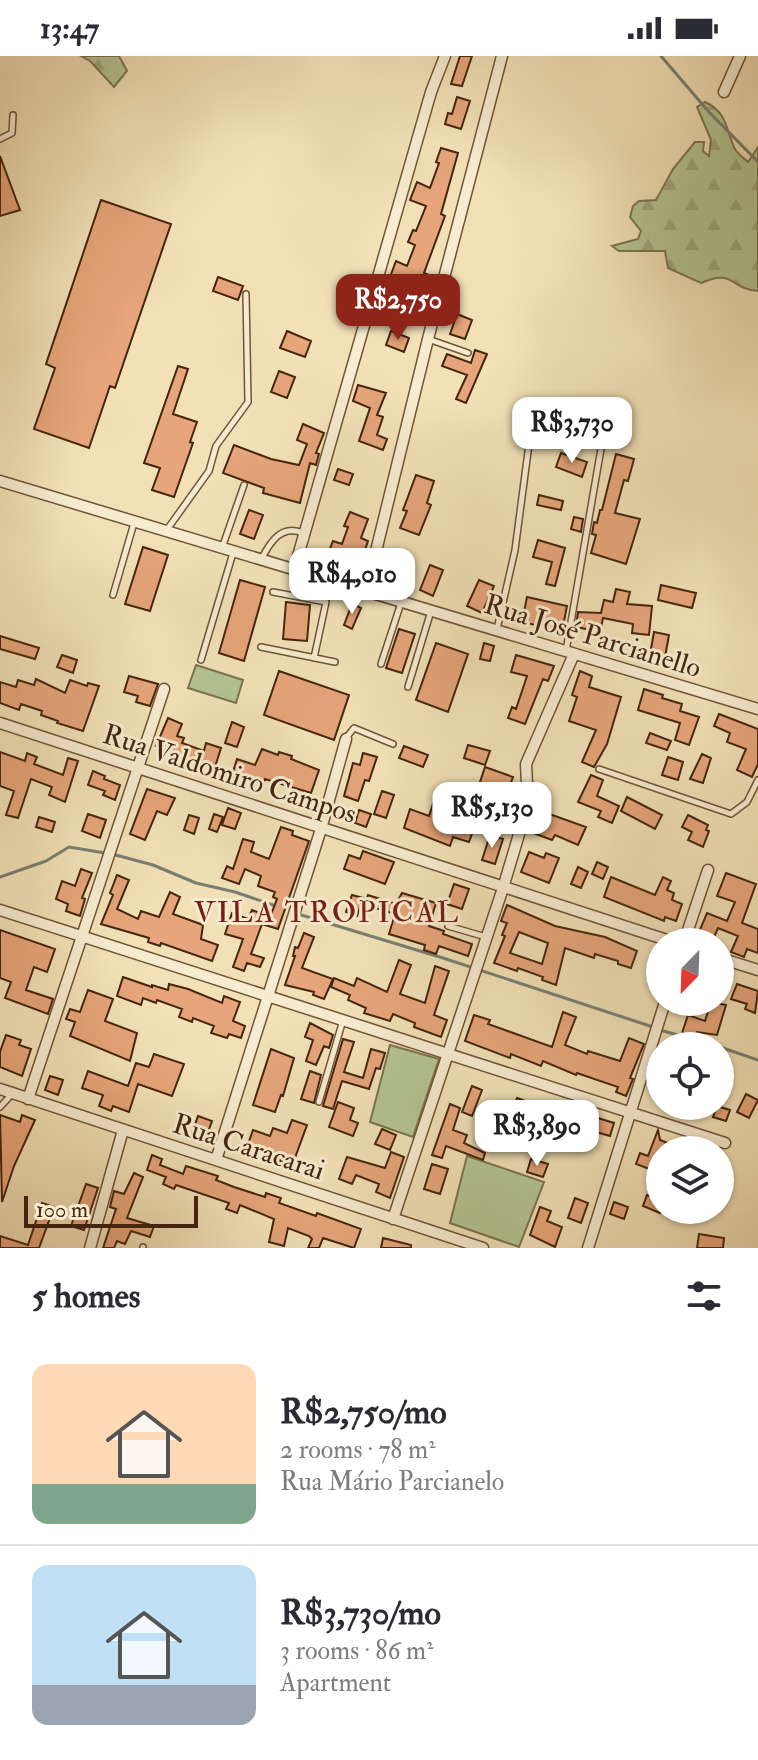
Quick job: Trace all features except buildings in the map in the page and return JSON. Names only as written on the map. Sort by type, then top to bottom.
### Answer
[{"type":"street","points":[[294,570],[431,92],[445,56]]},
{"type":"street","points":[[366,592],[502,56]]},
{"type":"street","points":[[724,92],[740,56]]},
{"type":"street","name":"Rua José Parcianello","points":[[0,481],[758,709]]},
{"type":"street","points":[[393,1219],[487,938],[528,804],[526,764],[570,653]]},
{"type":"street","points":[[28,1099],[164,689]]},
{"type":"street","name":"Rua Valdomiro Campos","points":[[0,723],[646,933]]},
{"type":"street","points":[[216,1160],[321,829],[346,739]]},
{"type":"street","points":[[689,928],[708,870]]},
{"type":"street","points":[[0,910],[703,1136]]},
{"type":"street","points":[[734,962],[758,970]]},
{"type":"street","points":[[588,1248],[661,1016]]},
{"type":"street","name":"Rua Caracarai","points":[[0,1089],[393,1219],[449,1243],[483,1248]]},
{"type":"street","points":[[90,1248],[123,1130]]},
{"type":"lane","points":[[0,139],[12,133],[13,115]]},
{"type":"lane","points":[[166,531],[209,471],[216,446],[248,402],[246,294]]},
{"type":"lane","points":[[428,339],[468,353]]},
{"type":"lane","points":[[497,631],[515,550],[531,429]]},
{"type":"lane","points":[[570,653],[602,443]]},
{"type":"lane","points":[[201,660],[244,485]]},
{"type":"lane","points":[[113,595],[134,522]]},
{"type":"lane","points":[[261,560],[267,546],[281,532],[293,529],[304,534]]},
{"type":"lane","points":[[306,598],[312,576]]},
{"type":"lane","points":[[273,592],[326,602],[314,658]]},
{"type":"lane","points":[[381,664],[401,603]]},
{"type":"lane","points":[[408,687],[431,611]]},
{"type":"lane","points":[[261,647],[335,662]]},
{"type":"lane","points":[[346,739],[354,728],[393,744]]},
{"type":"lane","points":[[599,769],[731,814],[747,802],[758,780]]},
{"type":"lane","points":[[448,926],[487,938]]},
{"type":"lane","points":[[319,1102],[343,1020]]},
{"type":"lane","points":[[0,1107],[12,1093]]},
{"type":"green space","points":[[81,56],[119,56],[127,71],[114,87],[90,61]]},
{"type":"green space","points":[[705,102],[722,116],[735,149],[748,162],[758,147],[758,291],[726,278],[701,283],[668,268],[665,251],[619,251],[612,246],[638,239],[641,231],[630,217],[633,206],[639,201],[656,200],[673,169],[695,142],[704,142],[703,151],[709,156],[711,140],[697,107]]},
{"type":"green space","points":[[196,665],[243,680],[236,703],[188,688]]},
{"type":"green space","points":[[390,1045],[439,1059],[413,1137],[370,1122]]},
{"type":"green space","points":[[467,1156],[544,1182],[519,1247],[450,1223]]},
{"type":"waterway","points":[[661,56],[708,111],[758,162]]},
{"type":"waterway","points":[[0,877],[46,861],[69,847],[105,853]]},
{"type":"waterway","points":[[112,854],[276,906]]},
{"type":"waterway","points":[[298,914],[653,1027]]},
{"type":"waterway","points":[[660,1030],[667,1032]]},
{"type":"waterway","points":[[734,1052],[758,1060]]},
{"type":"district","name":"VILA TROPICAL","points":[[327,912]]}]
